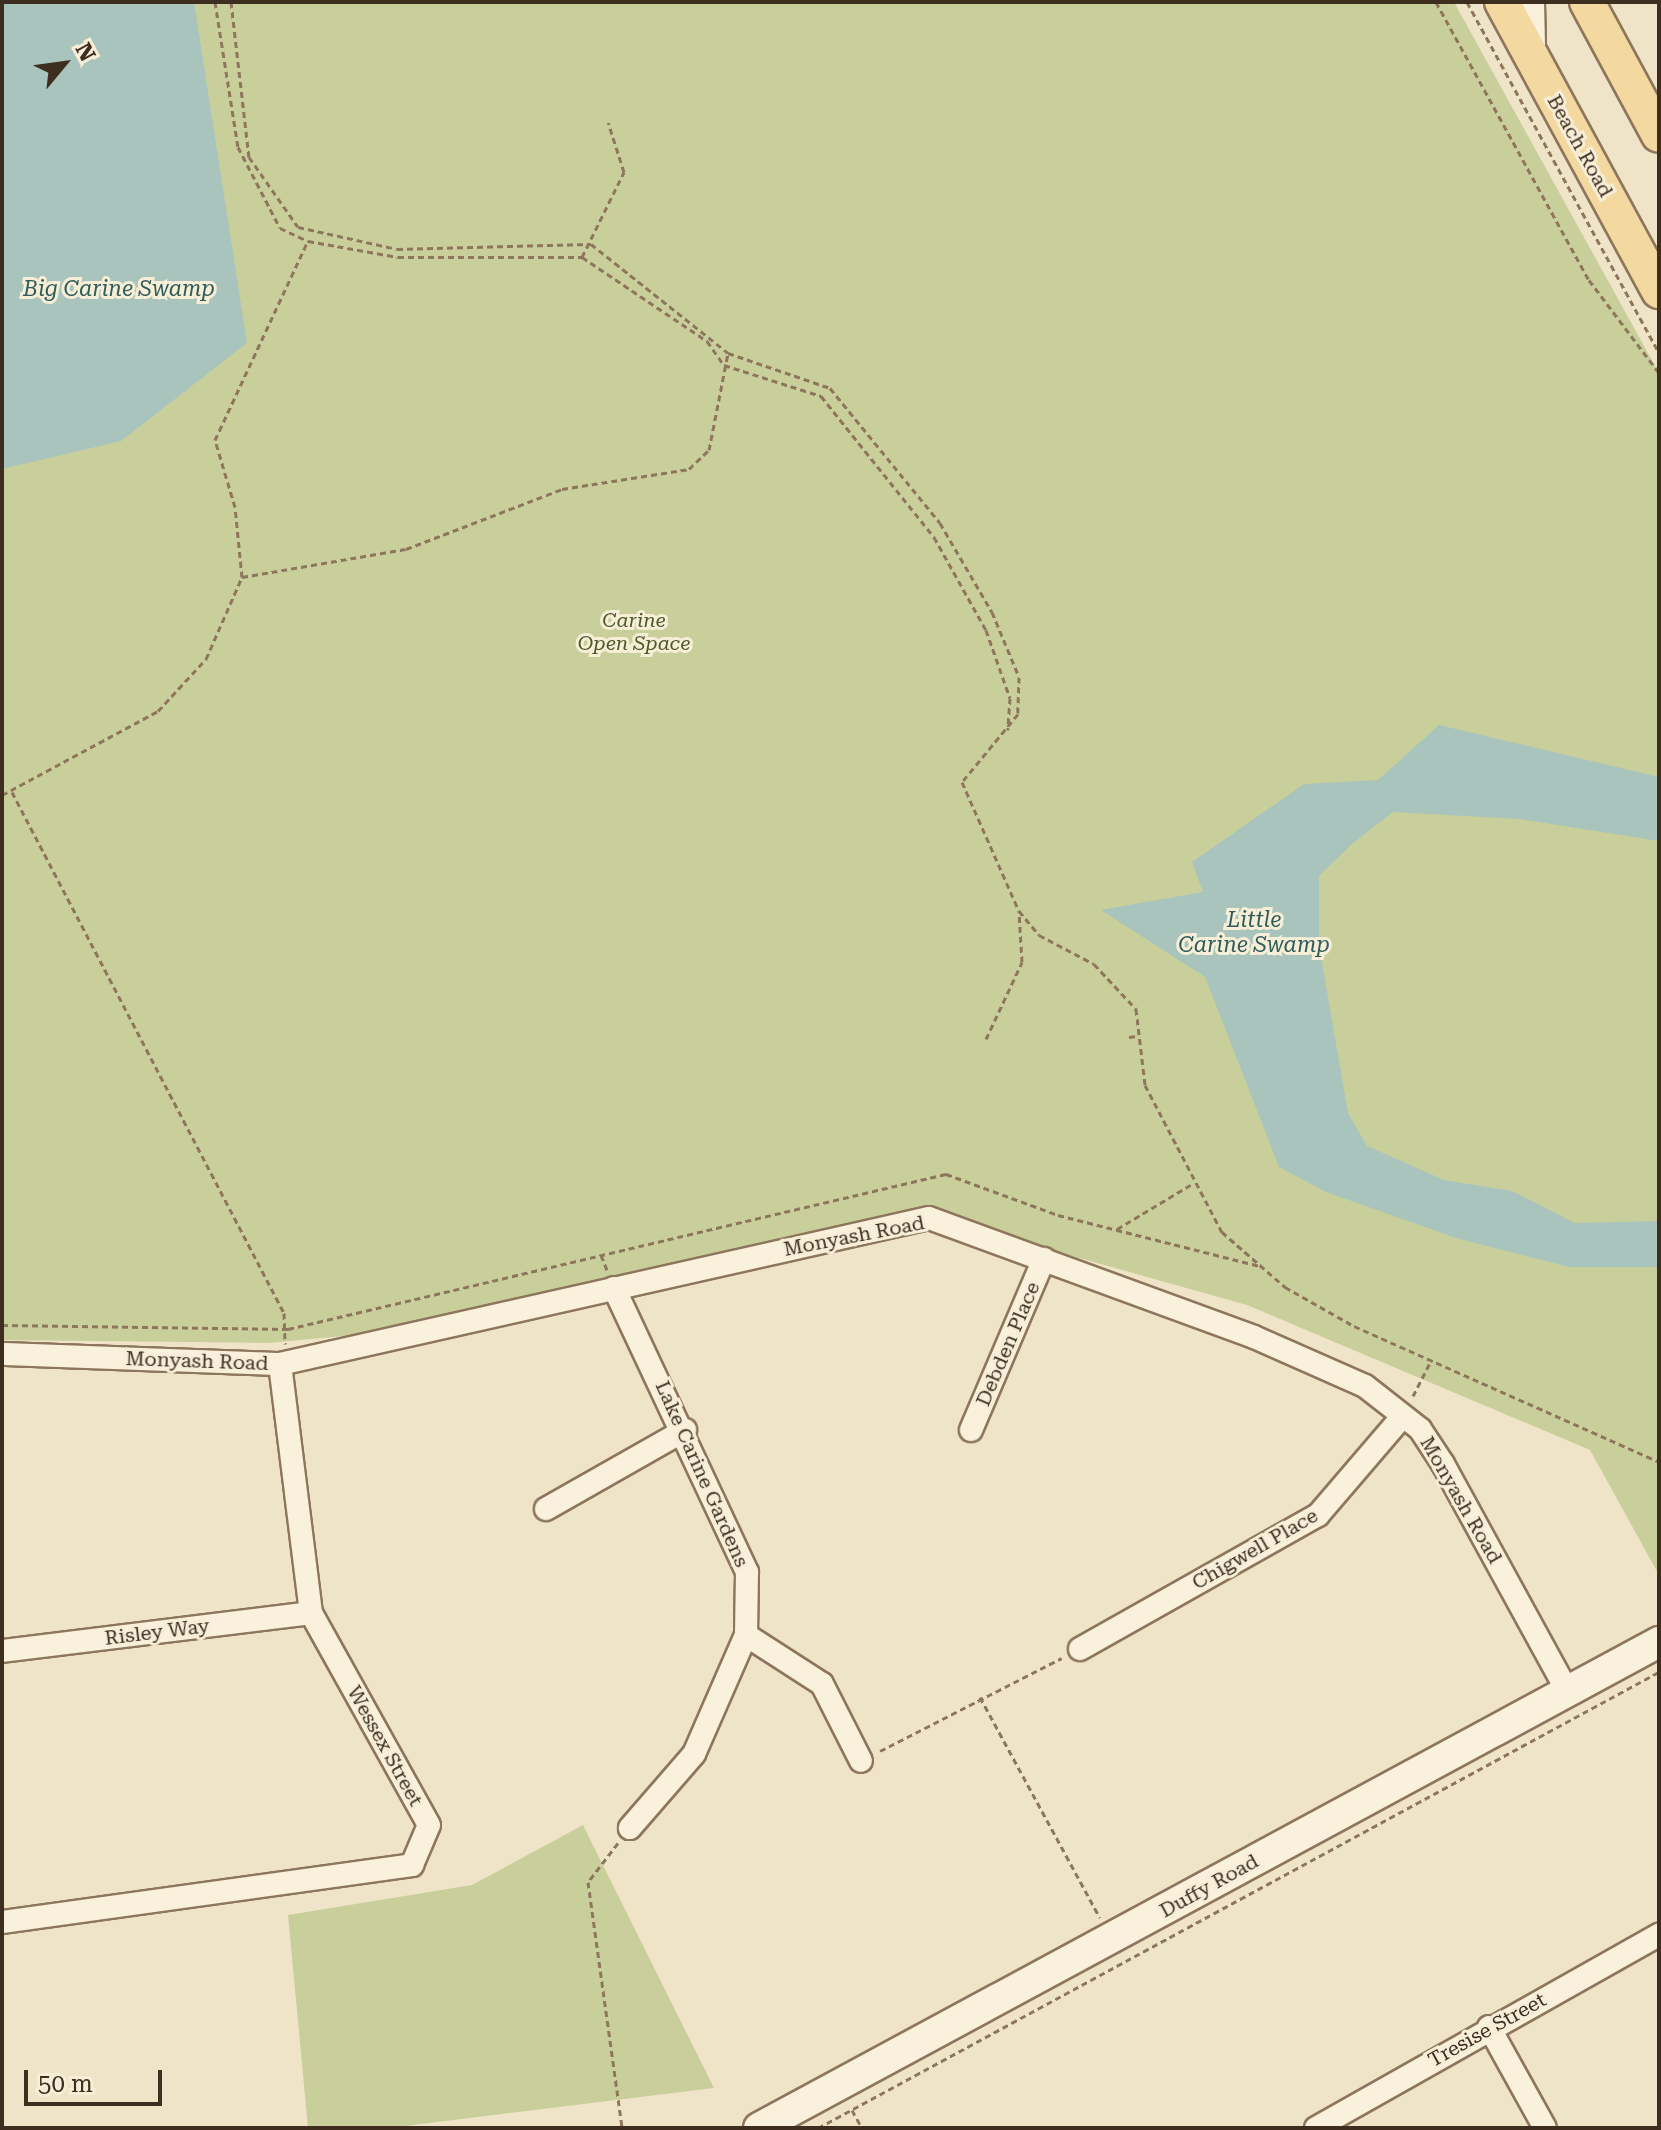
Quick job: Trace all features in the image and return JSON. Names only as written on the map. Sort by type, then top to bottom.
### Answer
[{"type":"main road","name":"Beach Road","points":[[1502,2],[1659,291]]},
{"type":"main road","points":[[1587,2],[1659,135]]},
{"type":"main road","name":"Duffy Road","points":[[759,2128],[846,2099],[1113,1940],[1659,1642]]},
{"type":"street","points":[[1533,2],[1540,72]]},
{"type":"street","name":"Monyash Road","points":[[2,1354],[280,1364],[929,1218],[1254,1337],[1365,1386],[1403,1416],[1443,1464],[1568,1692]]},
{"type":"street","name":"Debden Place","points":[[971,1430],[1044,1259]]},
{"type":"street","name":"Lake Carine Gardens","points":[[614,1288],[685,1430],[747,1572],[746,1635],[694,1754],[630,1828]]},
{"type":"street","name":"Wessex Street","points":[[2,1922],[412,1865],[429,1825],[311,1613],[280,1364]]},
{"type":"street","name":"Chigwell Place","points":[[1080,1649],[1318,1515],[1403,1416]]},
{"type":"street","points":[[546,1509],[685,1430]]},
{"type":"street","name":"Risley Way","points":[[2,1651],[311,1613]]},
{"type":"street","points":[[746,1635],[822,1684],[861,1761]]},
{"type":"street","name":"Tresise Street","points":[[1316,2128],[1489,2027],[1659,1935]]},
{"type":"street","points":[[1489,2027],[1545,2128]]},
{"type":"path","points":[[215,2],[238,147],[280,228],[308,241],[398,257],[582,257],[707,341],[724,365],[821,396],[856,433],[934,537],[986,630],[1010,698],[1007,734]]},
{"type":"path","points":[[231,2],[249,157],[298,227],[397,249],[591,244],[728,353],[830,388],[940,523],[992,612],[1019,677],[1018,714],[1007,734],[969,768],[962,782],[1019,911],[1039,935],[1105,975],[1136,1009],[1145,1085],[1192,1184],[1222,1232],[1285,1287],[1431,1361],[1659,1462]]},
{"type":"path","points":[[1436,2],[1589,280],[1659,373]]},
{"type":"path","points":[[1467,2],[1659,352]]},
{"type":"path","points":[[582,257],[624,172],[608,122]]},
{"type":"path","points":[[2,795],[158,711],[206,659],[242,577],[235,507],[215,440],[308,241]]},
{"type":"path","points":[[242,577],[406,549],[562,489],[689,469],[709,450],[728,353]]},
{"type":"path","points":[[12,792],[284,1313],[280,1364]]},
{"type":"path","points":[[986,1039],[1022,962],[1019,911]]},
{"type":"path","points":[[1129,1037],[1137,1036]]},
{"type":"path","points":[[1115,1230],[1192,1184]]},
{"type":"path","points":[[1403,1416],[1431,1361]]},
{"type":"path","points":[[861,1761],[980,1697],[1080,1649]]},
{"type":"path","points":[[818,2128],[846,2099],[1659,1672]]},
{"type":"path","points":[[980,1697],[1113,1940]]},
{"type":"path","points":[[622,2128],[588,1882],[630,1828]]},
{"type":"path","points":[[846,2099],[862,2128]]},
{"type":"green space","name":"Carine Open Space","points":[[2,2],[1454,2],[1659,373],[1659,1575],[1590,1450],[1247,1305],[922,1214],[418,1329],[268,1343],[2,1340]]},
{"type":"green space","points":[[583,1825],[714,2088],[389,2128],[308,2128],[288,1915],[472,1885]]},
{"type":"water","name":"Big Carine Swamp","points":[[2,2],[194,2],[247,343],[121,441],[2,469]]},
{"type":"water","name":"Little Carine Swamp","points":[[1439,725],[1659,777],[1659,841],[1519,819],[1393,812],[1352,844],[1319,876],[1319,945],[1348,1113],[1367,1146],[1444,1180],[1512,1191],[1575,1223],[1659,1221],[1659,1267],[1569,1267],[1456,1238],[1326,1192],[1279,1167],[1205,977],[1101,910],[1203,892],[1192,862],[1304,784],[1378,780]]}]
